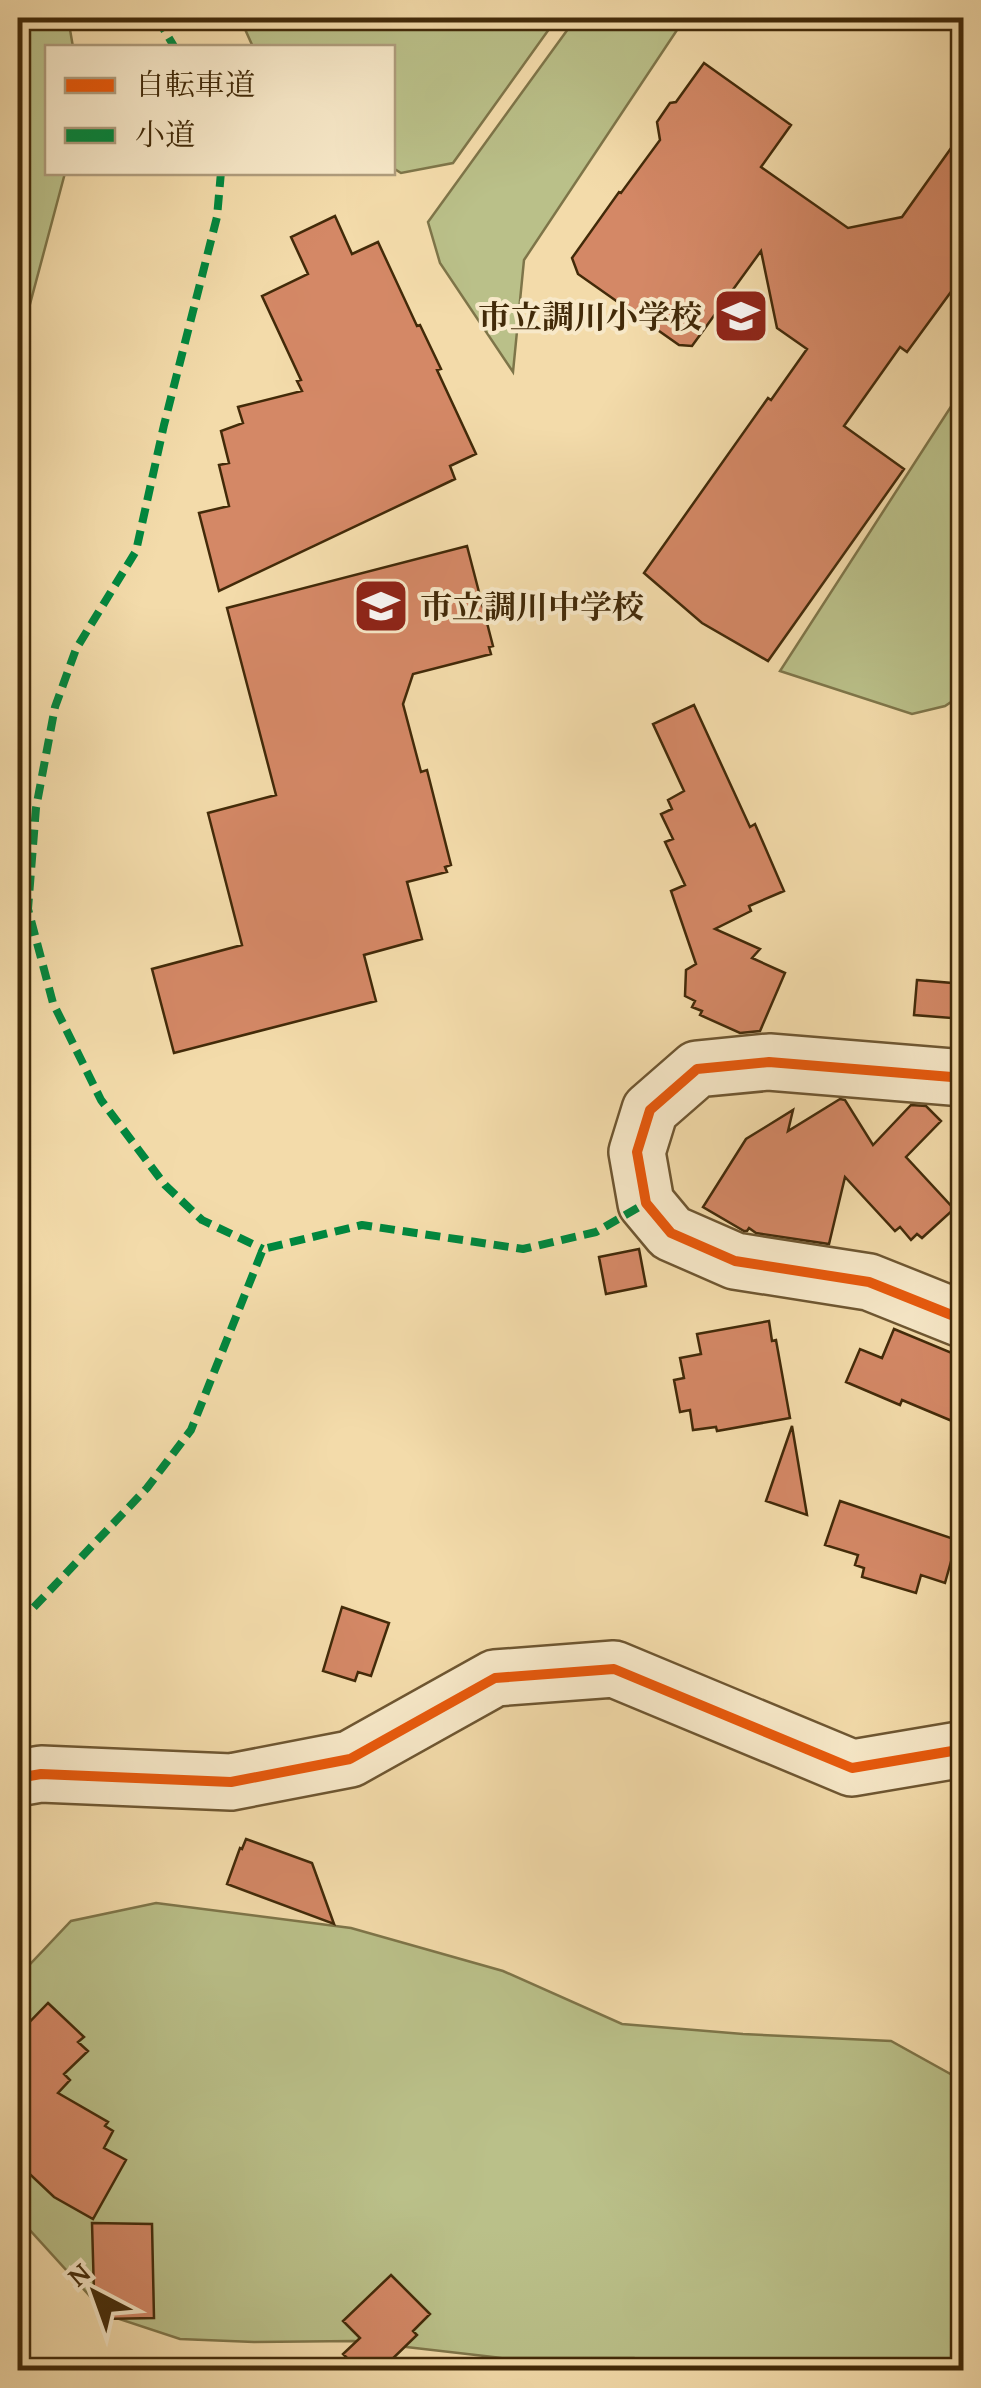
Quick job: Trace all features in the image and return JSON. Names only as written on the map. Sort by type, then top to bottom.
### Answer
[{"type":"street","points":[[964,1078],[769,1062],[697,1070],[650,1110],[636,1152],[646,1203],[671,1234],[735,1260],[868,1282],[964,1320]]},
{"type":"street","points":[[18,1778],[42,1774],[231,1782],[350,1759],[495,1678],[614,1669],[852,1768],[964,1749]]},
{"type":"green space","points":[[18,18],[68,18],[73,45],[45,45],[45,175],[64,175],[18,349]]},
{"type":"green space","points":[[240,18],[557,18],[453,163],[401,173],[395,169],[395,45],[252,45]]},
{"type":"green space","points":[[576,18],[685,18],[524,260],[513,372],[440,263],[428,222]]},
{"type":"green space","points":[[963,388],[963,694],[945,706],[912,714],[780,671]]},
{"type":"green space","points":[[156,1903],[351,1928],[503,1971],[622,2024],[891,2041],[963,2081],[963,2370],[686,2370],[634,2358],[502,2358],[354,2341],[180,2339],[107,2315],[18,2217],[18,1977],[71,1921]]},
{"type":"building","points":[[704,63],[791,125],[761,167],[848,228],[902,217],[964,130],[964,274],[907,352],[900,347],[844,426],[904,469],[768,661],[702,623],[644,573],[807,349],[777,328],[761,251],[692,346],[679,345],[578,274],[572,258],[660,140],[657,122]]},
{"type":"building","points":[[335,216],[352,254],[378,242],[441,369],[437,370],[476,454],[450,466],[455,479],[219,591],[199,513],[229,506],[219,465],[229,463],[221,431],[243,423],[238,407],[302,391],[297,381],[301,380],[262,296],[308,274],[291,237]]},
{"type":"building","points":[[467,546],[493,646],[489,647],[491,654],[413,674],[403,704],[421,772],[427,770],[451,865],[445,867],[447,872],[407,882],[422,939],[364,955],[376,1001],[174,1053],[152,969],[242,945],[208,813],[276,795],[227,608]]},
{"type":"building","points":[[694,705],[750,827],[755,824],[784,891],[749,906],[751,911],[715,929],[760,949],[752,958],[785,973],[760,1031],[740,1033],[700,1015],[702,1011],[692,1007],[695,1001],[685,996],[686,970],[696,964],[671,891],[685,885],[665,842],[673,839],[661,814],[672,809],[668,800],[684,791],[653,724]]},
{"type":"building","points":[[917,980],[964,984],[964,1019],[914,1015]]},
{"type":"building","points":[[840,1099],[845,1100],[873,1145],[911,1105],[926,1106],[941,1121],[906,1157],[954,1209],[922,1238],[917,1234],[911,1240],[900,1227],[895,1231],[845,1177],[829,1244],[756,1233],[749,1228],[744,1231],[703,1207],[746,1139],[793,1110],[788,1131]]},
{"type":"building","points":[[639,1249],[646,1286],[606,1294],[599,1257]]},
{"type":"building","points":[[769,1321],[790,1418],[717,1431],[716,1427],[693,1430],[690,1410],[680,1412],[674,1380],[684,1378],[680,1358],[701,1354],[697,1334]]},
{"type":"building","points":[[894,1329],[964,1358],[964,1426],[846,1382],[860,1349],[882,1358]]},
{"type":"building","points":[[792,1426],[807,1515],[766,1501]]},
{"type":"building","points":[[840,1501],[957,1540],[945,1583],[921,1575],[916,1593],[862,1577],[864,1568],[855,1565],[858,1555],[825,1545]]},
{"type":"building","points":[[342,1607],[389,1623],[371,1676],[358,1672],[355,1681],[323,1671]]},
{"type":"building","points":[[246,1839],[312,1863],[334,1924],[227,1884]]},
{"type":"building","points":[[48,2003],[84,2037],[78,2042],[88,2051],[64,2074],[70,2080],[58,2093],[108,2122],[105,2126],[113,2131],[104,2148],[126,2160],[93,2219],[54,2197],[18,2163],[18,2034]]},
{"type":"building","points":[[92,2223],[152,2224],[154,2318],[102,2319],[102,2306],[98,2306],[98,2294],[94,2293]]},
{"type":"building","points":[[391,2275],[430,2314],[413,2331],[417,2335],[381,2370],[359,2370],[343,2354],[360,2338],[343,2321]]},
{"type":"marked path","points":[[157,18],[173,45]]},
{"type":"marked path","points":[[221,175],[217,217],[136,551],[76,649],[55,707],[36,808],[28,909],[53,1003],[101,1100],[165,1185],[202,1220],[263,1249]]},
{"type":"marked path","points":[[18,1624],[147,1488],[191,1430],[263,1249],[362,1225],[523,1249],[596,1232],[646,1203]]},
{"type":"cycle path","points":[[964,1078],[769,1062],[697,1069],[650,1110],[637,1152],[646,1203],[671,1233],[735,1261],[869,1282],[964,1320]]},
{"type":"cycle path","points":[[18,1778],[41,1774],[231,1782],[350,1759],[495,1678],[614,1669],[852,1768],[964,1749]]},
{"type":"place","name":"市立調川小学校","points":[[741,316]]},
{"type":"place","name":"市立調川中学校","points":[[381,606]]}]
